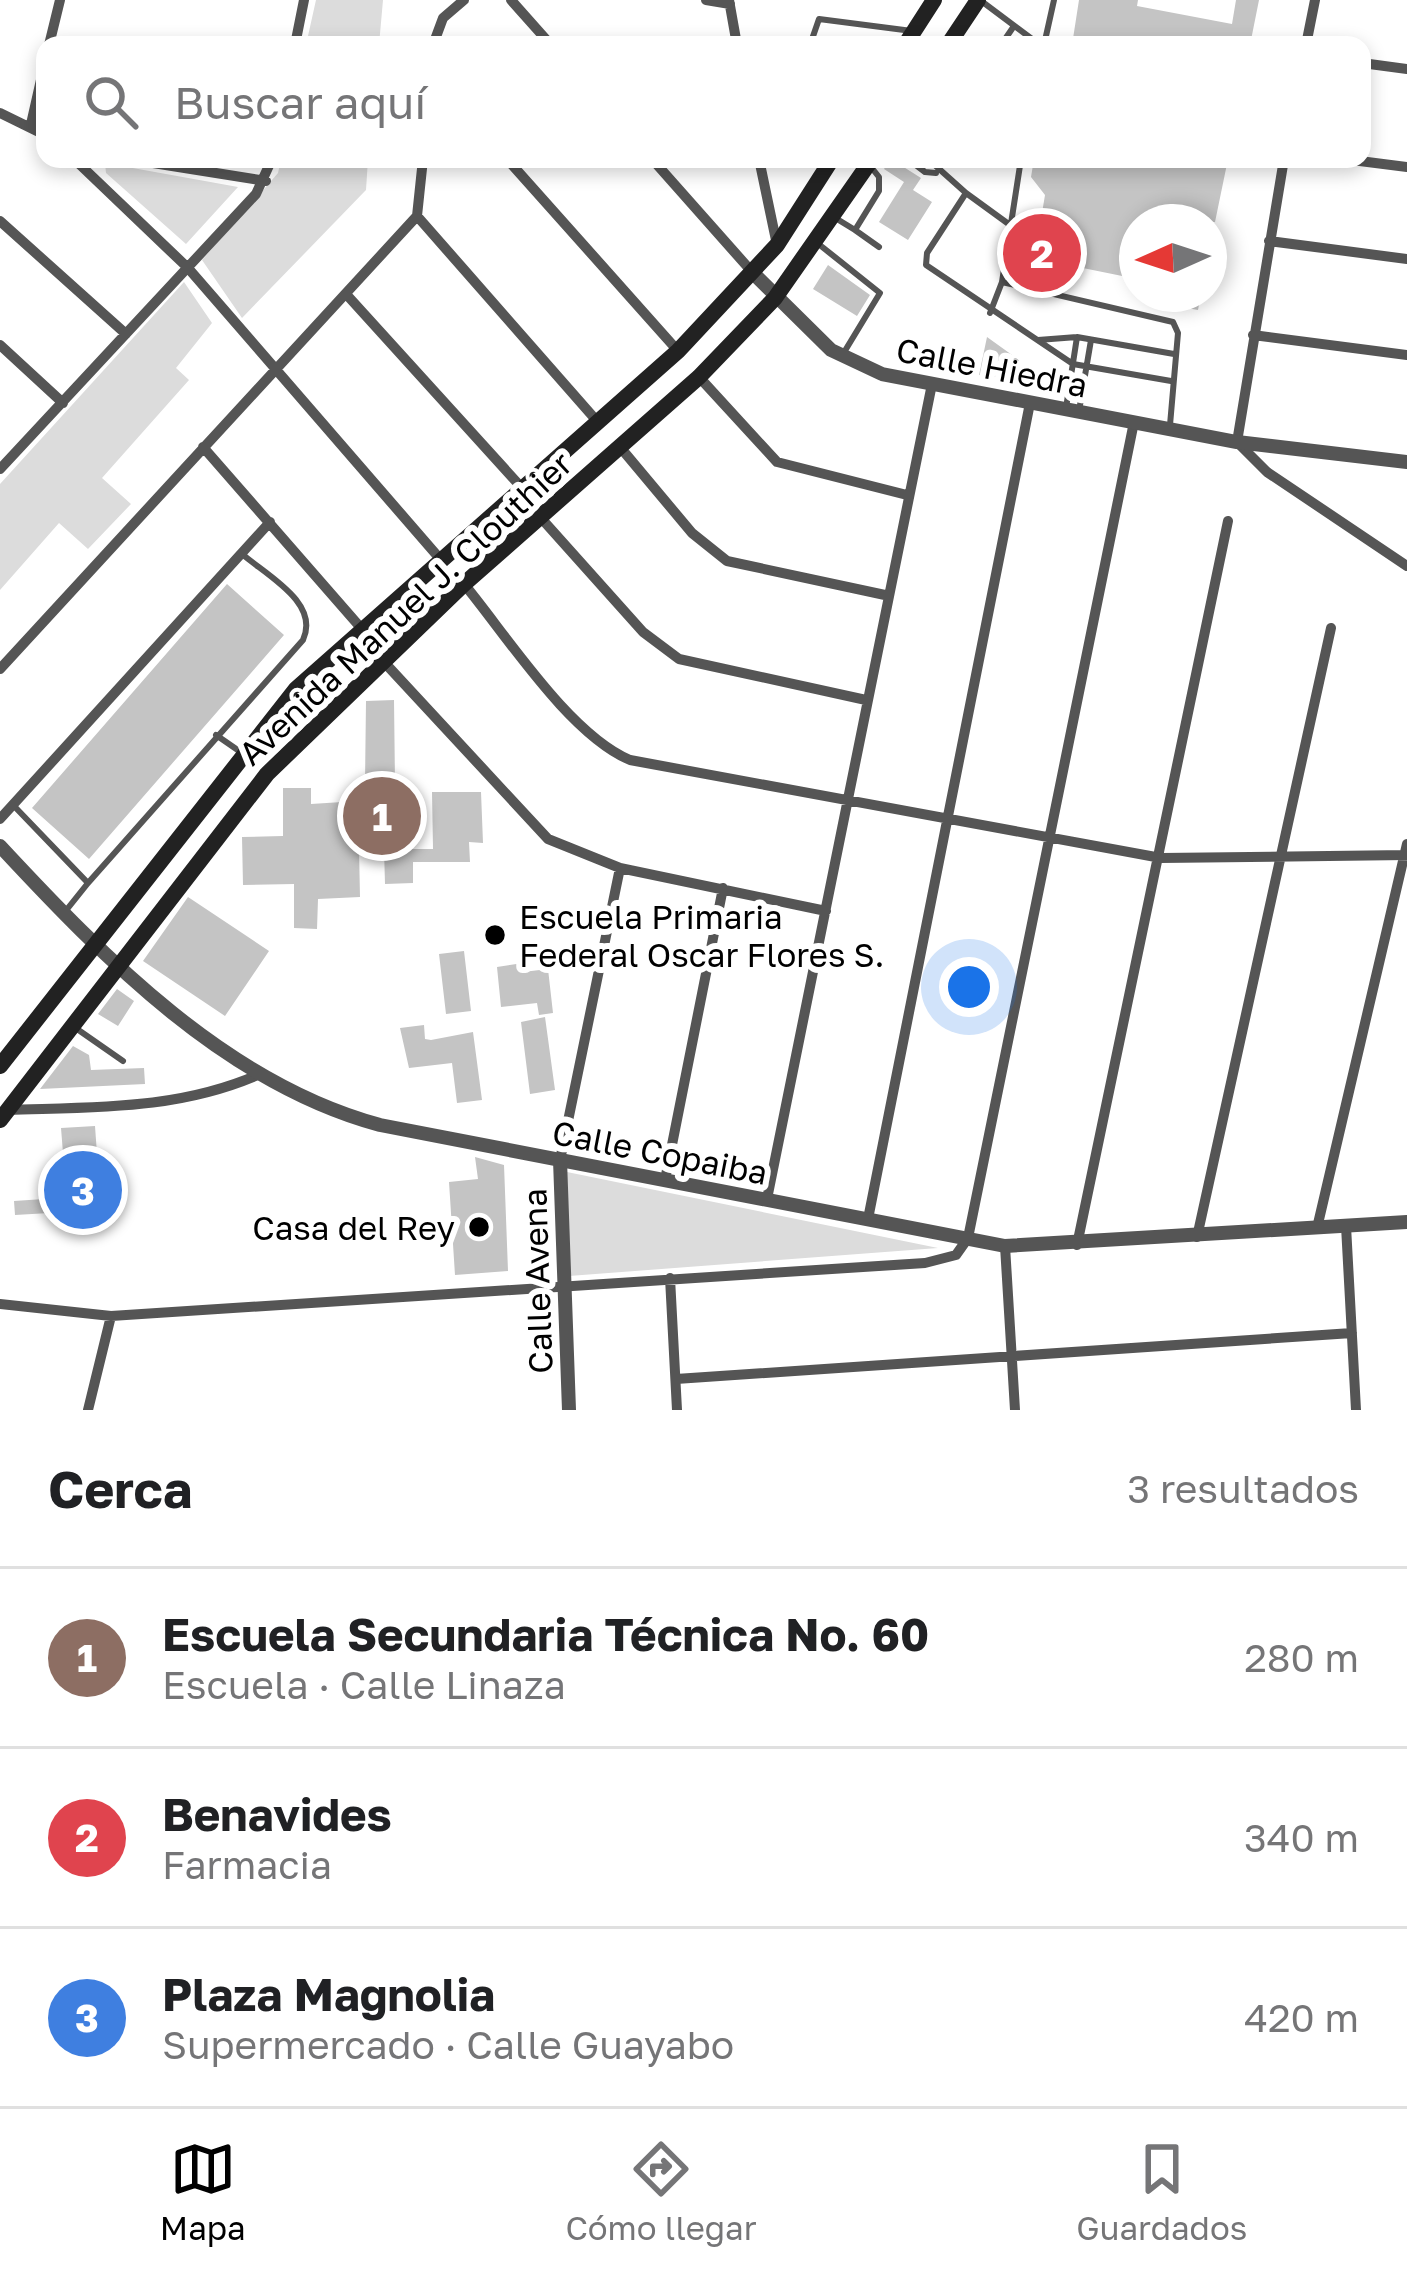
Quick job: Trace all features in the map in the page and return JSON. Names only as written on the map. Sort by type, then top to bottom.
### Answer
[{"type":"main road","points":[[911,36],[934,0]]},
{"type":"main road","points":[[954,36],[979,0]]},
{"type":"main road","name":"Avenida Manuel J. Clouthier","points":[[0,1066],[296,688],[678,351],[777,245],[826,168]]},
{"type":"main road","name":"Avenida Manuel J. Clouthier","points":[[4,1115],[267,774],[464,584],[699,377],[776,298],[865,168]]},
{"type":"main road","points":[[242,753],[267,774]]},
{"type":"street","points":[[51,36],[60,0]]},
{"type":"street","points":[[297,36],[304,0]]},
{"type":"street","points":[[436,36],[443,18],[464,0]]},
{"type":"street","points":[[511,0],[542,36]]},
{"type":"street","points":[[706,0],[730,2],[736,36]]},
{"type":"street","points":[[1308,36],[1315,0]]},
{"type":"street","points":[[1371,64],[1407,69]]},
{"type":"street","points":[[31,124],[36,102]]},
{"type":"street","points":[[0,113],[36,128]]},
{"type":"street","points":[[1371,162],[1407,167]]},
{"type":"street","points":[[83,168],[188,268],[442,560]]},
{"type":"street","points":[[184,168],[266,181]]},
{"type":"street","points":[[0,469],[266,181],[270,168]]},
{"type":"street","points":[[0,668],[417,216],[421,168]]},
{"type":"street","points":[[515,168],[678,351]]},
{"type":"street","name":"Calle Hiedra","points":[[660,168],[776,298],[841,357],[882,374],[1237,442],[1407,462]]},
{"type":"street","points":[[761,168],[777,245]]},
{"type":"street","points":[[1282,168],[1237,442],[1267,472],[1407,566]]},
{"type":"street","points":[[417,216],[596,420]]},
{"type":"street","points":[[0,221],[126,334]]},
{"type":"street","points":[[1269,241],[1407,259]]},
{"type":"street","points":[[346,294],[522,488]]},
{"type":"street","points":[[1253,335],[1407,356]]},
{"type":"street","points":[[0,345],[63,403]]},
{"type":"street","points":[[699,377],[777,462],[907,495]]},
{"type":"street","points":[[766,1199],[885,595],[932,384]]},
{"type":"street","points":[[868,1219],[1030,403]]},
{"type":"street","points":[[0,1304],[111,1316],[925,1263],[956,1256],[968,1238],[1134,422]]},
{"type":"street","points":[[203,447],[362,628]]},
{"type":"street","points":[[620,447],[692,532],[728,560],[885,595]]},
{"type":"street","points":[[541,518],[643,632],[679,659],[866,700]]},
{"type":"street","points":[[1077,1245],[1228,521]]},
{"type":"street","points":[[0,818],[270,522]]},
{"type":"street","points":[[464,584],[583,726],[611,752],[946,821],[1161,858],[1281,860],[1406,851],[1317,1228]]},
{"type":"street","points":[[1197,1237],[1331,628]]},
{"type":"street","points":[[384,662],[548,839],[620,868],[826,911]]},
{"type":"street","name":"Calle Copaiba","points":[[0,846],[96,949],[260,1074],[328,1111],[1005,1246],[1407,1222]]},
{"type":"street","name":"Calle Avena","points":[[569,1410],[560,1160],[620,868]]},
{"type":"street","points":[[665,1180],[723,888]]},
{"type":"street","points":[[4,1115],[178,1101],[215,1094],[260,1074]]},
{"type":"street","points":[[1346,1226],[1356,1410]]},
{"type":"street","points":[[1005,1246],[1015,1410]]},
{"type":"street","points":[[670,1278],[677,1410]]},
{"type":"street","points":[[88,1410],[111,1316]]},
{"type":"street","points":[[676,1379],[1352,1333]]},
{"type":"lane","points":[[979,0],[1029,36]]},
{"type":"lane","points":[[1044,36],[1054,0]]},
{"type":"lane","points":[[813,36],[819,19],[900,36]]},
{"type":"lane","points":[[1007,36],[1014,26]]},
{"type":"lane","points":[[855,230],[880,184],[873,168]]},
{"type":"lane","points":[[920,168],[938,173]]},
{"type":"lane","points":[[925,172],[927,168]]},
{"type":"lane","points":[[935,168],[1010,225]]},
{"type":"lane","points":[[990,313],[1002,282],[1020,168]]},
{"type":"lane","points":[[966,193],[927,253],[926,265],[990,313],[1073,364],[1171,381]]},
{"type":"lane","points":[[832,217],[879,248]]},
{"type":"lane","points":[[815,242],[880,293],[875,309],[841,357]]},
{"type":"lane","points":[[1002,282],[1165,318],[1177,325],[1170,429]]},
{"type":"lane","points":[[1038,340],[1077,337],[1174,354]]},
{"type":"lane","points":[[1072,410],[1077,337]]},
{"type":"lane","points":[[1072,410],[1091,340]]},
{"type":"lane","points":[[63,914],[308,630],[303,606],[242,554]]},
{"type":"lane","points":[[216,735],[242,753]]},
{"type":"lane","points":[[13,805],[88,884]]},
{"type":"lane","points":[[73,1026],[123,1061]]},
{"type":"shaded area","points":[[316,0],[383,0],[380,36],[308,36]]},
{"type":"shaded area","points":[[106,168],[133,168],[238,187],[186,244]]},
{"type":"shaded area","points":[[279,168],[367,168],[366,190],[242,318],[202,260]]},
{"type":"shaded area","points":[[184,282],[212,323],[176,368],[189,380],[102,478],[131,504],[88,549],[59,523],[0,590],[0,484]]},
{"type":"shaded area","points":[[567,1172],[938,1248],[569,1276]]},
{"type":"building","points":[[1079,0],[1138,0],[1137,6],[1232,24],[1236,0],[1259,0],[1252,36],[1073,36]]},
{"type":"building","points":[[905,168],[921,178],[913,190],[932,202],[908,240],[879,222],[904,182],[884,169]]},
{"type":"building","points":[[1032,168],[1226,168],[1219,204],[1119,204],[1119,275],[1068,265],[1064,282],[1012,275],[1022,222],[1040,225],[1045,195],[1031,177]]},
{"type":"building","points":[[828,265],[870,295],[857,316],[813,289]]},
{"type":"building","points":[[987,337],[1019,360],[1016,380],[979,375]]},
{"type":"building","points":[[227,584],[284,635],[89,859],[32,808]]},
{"type":"building","points":[[394,700],[395,783],[365,783],[366,701]]},
{"type":"building","points":[[283,788],[311,788],[311,804],[358,801],[360,897],[318,899],[317,929],[294,928],[294,884],[243,885],[242,837],[283,836]]},
{"type":"building","points":[[432,792],[481,792],[483,843],[469,842],[470,862],[413,862],[413,883],[385,884],[384,849],[433,849]]},
{"type":"building","points":[[188,897],[269,951],[225,1016],[143,961]]},
{"type":"building","points":[[464,951],[471,1011],[446,1014],[439,954]]},
{"type":"building","points":[[523,963],[523,972],[548,969],[553,1013],[539,1015],[537,1003],[501,1007],[497,967]]},
{"type":"building","points":[[117,989],[134,1001],[118,1026],[98,1014]]},
{"type":"building","points":[[545,1017],[555,1090],[530,1094],[521,1022]]},
{"type":"building","points":[[424,1025],[425,1039],[431,1040],[473,1032],[482,1100],[457,1103],[452,1063],[409,1068],[400,1028]]},
{"type":"building","points":[[73,1046],[89,1055],[91,1070],[144,1068],[145,1084],[40,1089]]},
{"type":"building","points":[[95,1126],[101,1210],[15,1215],[14,1201],[59,1198],[75,1182],[73,1153],[63,1153],[61,1128]]},
{"type":"building","name":"Casa del Rey","points":[[475,1157],[504,1165],[508,1271],[455,1275],[449,1182],[478,1179]]},
{"type":"place","name":"Benavides","points":[[1042,253]]},
{"type":"place","name":"Escuela Secundaria Técnica No. 60","points":[[382,816]]},
{"type":"place","name":"Escuela Primaria Federal Oscar Flores S.","points":[[495,935]]},
{"type":"place","name":"Plaza Magnolia","points":[[83,1190]]},
{"type":"place","name":"Casa del Rey","points":[[479,1227]]}]
